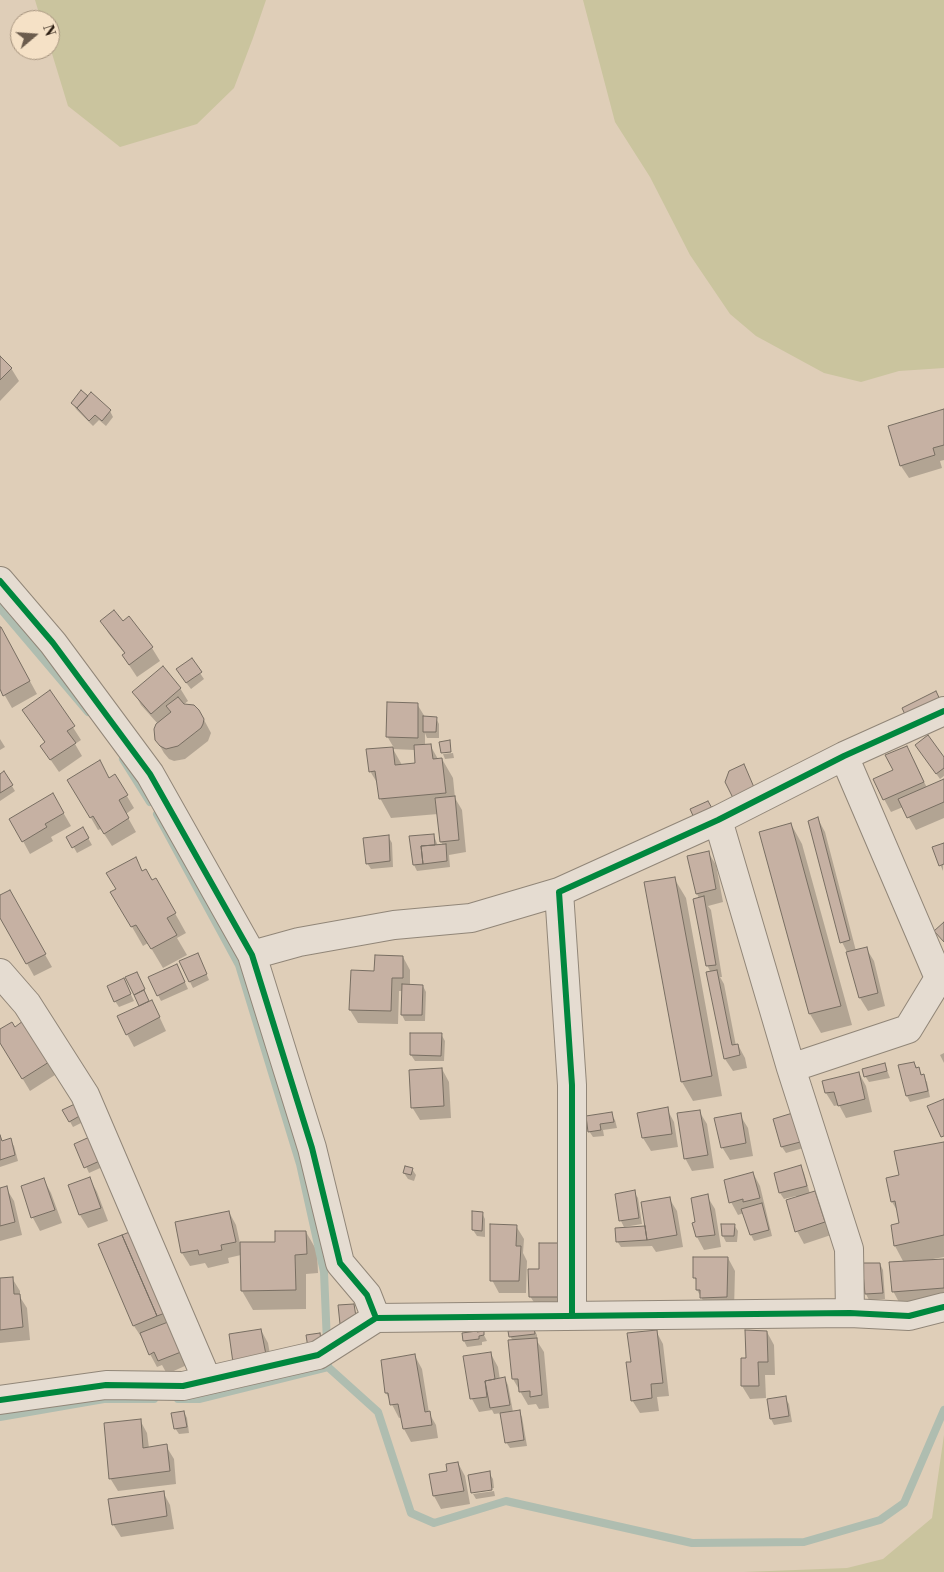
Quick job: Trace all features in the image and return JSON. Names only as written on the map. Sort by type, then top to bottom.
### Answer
[{"type":"street","points":[[0,581],[53,643],[150,774],[252,955],[312,1148],[340,1263],[367,1295],[376,1318]]},
{"type":"street","points":[[252,955],[298,942],[394,925],[471,918],[559,892],[718,820],[844,756],[944,711]]},
{"type":"street","points":[[791,1068],[908,1029],[942,976],[844,756]]},
{"type":"street","points":[[718,820],[791,1068],[849,1249],[850,1313]]},
{"type":"street","points":[[559,892],[572,1085],[572,1316]]},
{"type":"street","points":[[3,982],[27,1004],[85,1095],[207,1380]]},
{"type":"street","points":[[0,1400],[106,1385],[182,1386],[318,1355],[376,1318],[850,1313],[909,1316],[944,1307]]},
{"type":"shaded area","points":[[35,0],[266,0],[234,88],[197,124],[120,147],[68,106],[54,60],[60,60],[60,10],[38,10]]},
{"type":"shaded area","points":[[583,0],[944,0],[944,368],[899,371],[861,382],[824,373],[756,336],[730,314],[690,255],[650,177],[615,122]]},
{"type":"shaded area","points":[[944,1435],[944,1572],[744,1572],[847,1568],[883,1559],[932,1518]]},
{"type":"building","points":[[0,356],[12,368],[0,380]]},
{"type":"building","points":[[81,390],[88,396],[77,408],[71,403]]},
{"type":"building","points":[[91,392],[111,410],[102,421],[95,415],[89,421],[77,408]]},
{"type":"building","points":[[944,409],[944,445],[933,448],[935,455],[900,466],[888,426]]},
{"type":"building","points":[[114,610],[123,621],[129,616],[153,647],[129,665],[122,655],[125,653],[100,621]]},
{"type":"building","points":[[0,627],[30,681],[3,696],[0,689]]},
{"type":"building","points":[[192,658],[202,672],[186,683],[176,669]]},
{"type":"building","points":[[163,666],[181,688],[151,714],[132,692]]},
{"type":"building","points":[[50,690],[75,726],[67,731],[76,743],[50,760],[40,746],[45,742],[22,710]]},
{"type":"building","points":[[936,691],[942,704],[908,721],[902,708]]},
{"type":"building","points":[[178,697],[184,704],[194,705],[199,710],[204,719],[203,724],[201,728],[178,746],[166,749],[155,740],[154,729],[156,724],[171,712],[166,706]]},
{"type":"building","points":[[387,702],[418,703],[418,738],[386,737]]},
{"type":"building","points":[[423,716],[437,717],[436,732],[423,732]]},
{"type":"building","points":[[928,735],[944,757],[944,768],[936,774],[915,745]]},
{"type":"building","points":[[450,740],[451,752],[441,753],[439,742]]},
{"type":"building","points":[[431,744],[433,759],[442,758],[446,793],[379,799],[375,771],[369,772],[366,749],[393,747],[395,765],[415,763],[414,745]]},
{"type":"building","points":[[907,746],[924,782],[883,800],[873,779],[893,770],[885,755]]},
{"type":"building","points":[[100,760],[109,778],[115,774],[128,795],[119,800],[129,818],[104,834],[93,816],[90,818],[67,780]]},
{"type":"building","points":[[744,764],[756,792],[735,802],[725,782],[729,771]]},
{"type":"building","points":[[4,771],[13,785],[0,793],[0,774]]},
{"type":"building","points":[[944,779],[944,802],[907,818],[898,799]]},
{"type":"building","points":[[53,793],[64,813],[45,824],[47,827],[22,842],[9,819]]},
{"type":"building","points":[[455,796],[459,840],[440,842],[435,798]]},
{"type":"building","points":[[708,801],[713,810],[694,818],[690,809]]},
{"type":"building","points":[[818,817],[850,940],[840,943],[808,821]]},
{"type":"building","points":[[791,823],[841,1006],[809,1014],[759,832]]},
{"type":"building","points":[[83,827],[89,838],[72,848],[66,837]]},
{"type":"building","points":[[434,834],[435,845],[421,846],[423,864],[413,865],[409,836]]},
{"type":"building","points":[[389,835],[390,861],[366,864],[363,838]]},
{"type":"building","points":[[944,843],[944,864],[939,866],[932,847]]},
{"type":"building","points":[[446,844],[447,861],[423,864],[421,846]]},
{"type":"building","points":[[709,851],[716,889],[696,894],[687,856]]},
{"type":"building","points":[[136,857],[142,871],[146,869],[152,880],[156,878],[176,913],[167,918],[177,935],[151,949],[136,925],[131,927],[110,892],[116,889],[106,873]]},
{"type":"building","points":[[675,877],[712,1076],[681,1082],[644,882]]},
{"type":"building","points":[[10,890],[46,954],[26,964],[0,918],[0,895]]},
{"type":"building","points":[[704,896],[716,965],[706,966],[693,899]]},
{"type":"building","points":[[944,922],[944,942],[934,931]]},
{"type":"building","points":[[867,947],[878,993],[859,998],[846,952]]},
{"type":"building","points":[[198,953],[207,974],[189,982],[179,961]]},
{"type":"building","points":[[375,955],[403,956],[403,978],[392,978],[391,1011],[349,1010],[351,970],[374,971]]},
{"type":"building","points":[[177,964],[185,982],[157,996],[148,977]]},
{"type":"building","points":[[717,970],[732,1045],[738,1044],[740,1055],[724,1059],[706,972]]},
{"type":"building","points":[[137,972],[145,989],[134,995],[125,977]]},
{"type":"building","points":[[124,978],[131,994],[114,1002],[107,986]]},
{"type":"building","points":[[402,984],[423,985],[422,1015],[401,1015]]},
{"type":"building","points":[[144,990],[149,1001],[139,1006],[134,995]]},
{"type":"building","points":[[152,1000],[160,1017],[126,1035],[117,1016]]},
{"type":"building","points":[[23,1021],[49,1062],[22,1079],[0,1043],[0,1029],[12,1022],[15,1027]]},
{"type":"building","points":[[410,1033],[442,1033],[441,1056],[410,1055]]},
{"type":"building","points":[[914,1062],[916,1068],[919,1067],[921,1075],[924,1074],[928,1091],[906,1096],[898,1065]]},
{"type":"building","points":[[885,1063],[887,1071],[864,1077],[862,1069]]},
{"type":"building","points":[[442,1068],[444,1106],[411,1108],[409,1070]]},
{"type":"building","points":[[859,1072],[865,1099],[838,1106],[834,1092],[825,1093],[822,1081]]},
{"type":"building","points":[[944,1099],[944,1136],[941,1137],[927,1106]]},
{"type":"building","points":[[77,1103],[83,1114],[69,1122],[62,1110]]},
{"type":"building","points":[[668,1107],[672,1134],[642,1138],[637,1113]]},
{"type":"building","points":[[700,1110],[708,1155],[684,1159],[677,1113]]},
{"type":"building","points":[[612,1112],[614,1122],[600,1124],[601,1130],[588,1132],[586,1116]]},
{"type":"building","points":[[796,1112],[804,1141],[781,1147],[773,1119]]},
{"type":"building","points":[[741,1113],[746,1143],[721,1148],[714,1118]]},
{"type":"building","points":[[0,1135],[2,1141],[11,1138],[15,1155],[0,1160]]},
{"type":"building","points":[[94,1135],[104,1159],[84,1168],[74,1144]]},
{"type":"building","points":[[944,1142],[944,1235],[894,1246],[891,1225],[899,1223],[895,1201],[891,1202],[886,1178],[899,1175],[894,1151]]},
{"type":"building","points":[[801,1165],[807,1186],[779,1193],[774,1173]]},
{"type":"building","points":[[405,1166],[413,1168],[411,1175],[403,1173]]},
{"type":"building","points":[[753,1172],[760,1198],[743,1202],[743,1199],[729,1203],[724,1180]]},
{"type":"building","points":[[90,1177],[101,1208],[79,1215],[68,1185]]},
{"type":"building","points":[[44,1178],[55,1210],[31,1218],[21,1186]]},
{"type":"building","points":[[7,1186],[15,1222],[0,1226],[0,1188]]},
{"type":"building","points":[[635,1190],[639,1218],[619,1221],[615,1194]]},
{"type":"building","points":[[815,1191],[825,1222],[795,1232],[786,1200]]},
{"type":"building","points":[[708,1194],[715,1235],[696,1237],[692,1223],[695,1222],[691,1198]]},
{"type":"building","points":[[670,1197],[677,1235],[647,1240],[641,1202]]},
{"type":"building","points":[[762,1203],[769,1230],[750,1235],[741,1209]]},
{"type":"building","points":[[229,1211],[236,1242],[221,1245],[222,1250],[199,1255],[198,1250],[181,1253],[175,1222]]},
{"type":"building","points":[[472,1211],[483,1212],[482,1231],[472,1230]]},
{"type":"building","points":[[490,1224],[517,1225],[516,1246],[521,1246],[519,1281],[490,1281]]},
{"type":"building","points":[[721,1224],[735,1224],[734,1236],[722,1236]]},
{"type":"building","points":[[645,1226],[647,1240],[616,1242],[615,1228]]},
{"type":"building","points":[[132,1231],[165,1313],[157,1316],[122,1235]]},
{"type":"building","points":[[275,1231],[306,1231],[307,1254],[295,1255],[296,1290],[241,1291],[240,1242],[275,1242]]},
{"type":"building","points":[[122,1235],[157,1316],[133,1326],[98,1244]]},
{"type":"building","points":[[539,1243],[567,1243],[566,1297],[529,1297],[528,1269],[539,1269]]},
{"type":"building","points":[[693,1257],[728,1257],[727,1297],[700,1298],[700,1290],[696,1290],[696,1278],[693,1278]]},
{"type":"building","points":[[944,1259],[944,1288],[892,1292],[889,1262]]},
{"type":"building","points":[[862,1263],[880,1263],[883,1293],[865,1294]]},
{"type":"building","points":[[13,1277],[14,1294],[20,1294],[23,1327],[0,1330],[0,1278]]},
{"type":"building","points":[[354,1304],[357,1323],[340,1324],[338,1305]]},
{"type":"building","points":[[168,1322],[181,1352],[158,1361],[154,1352],[149,1355],[140,1333]]},
{"type":"building","points":[[534,1328],[535,1334],[509,1337],[508,1331]]},
{"type":"building","points":[[261,1329],[268,1365],[234,1370],[229,1334]]},
{"type":"building","points":[[657,1330],[663,1383],[651,1384],[652,1398],[631,1401],[626,1362],[631,1362],[627,1333]]},
{"type":"building","points":[[745,1330],[767,1331],[768,1362],[758,1362],[759,1386],[741,1386],[741,1358],[746,1358]]},
{"type":"building","points":[[484,1331],[484,1335],[479,1336],[479,1339],[463,1341],[462,1333]]},
{"type":"building","points":[[320,1333],[322,1347],[308,1348],[306,1335]]},
{"type":"building","points":[[537,1338],[542,1395],[530,1397],[530,1391],[519,1392],[518,1379],[512,1379],[508,1340]]},
{"type":"building","points":[[491,1352],[495,1379],[485,1381],[487,1397],[470,1399],[463,1356]]},
{"type":"building","points":[[415,1354],[425,1412],[430,1411],[432,1425],[403,1429],[398,1404],[390,1405],[388,1393],[385,1393],[381,1360]]},
{"type":"building","points":[[505,1377],[510,1405],[490,1408],[485,1381]]},
{"type":"building","points":[[786,1396],[789,1416],[770,1419],[767,1399]]},
{"type":"building","points":[[520,1410],[524,1440],[505,1443],[500,1413]]},
{"type":"building","points":[[184,1411],[187,1427],[174,1429],[171,1413]]},
{"type":"building","points":[[141,1419],[143,1448],[167,1444],[170,1471],[109,1479],[104,1423]]},
{"type":"building","points":[[458,1462],[464,1491],[433,1496],[429,1474],[447,1471],[446,1464]]},
{"type":"building","points":[[490,1471],[492,1490],[471,1493],[468,1475]]},
{"type":"building","points":[[164,1491],[167,1516],[112,1525],[108,1499]]},
{"type":"waterway","points":[[0,608],[88,712]]},
{"type":"waterway","points":[[123,759],[150,802]]},
{"type":"waterway","points":[[157,814],[239,965],[300,1164],[324,1272],[327,1343]]},
{"type":"waterway","points":[[328,1357],[328,1367],[378,1412],[411,1513],[434,1523],[506,1501],[692,1543],[804,1542],[880,1520],[904,1503],[944,1410]]},
{"type":"waterway","points":[[178,1399],[199,1399],[328,1367]]},
{"type":"waterway","points":[[0,1417],[104,1399],[154,1399]]},
{"type":"cycle path","points":[[0,581],[53,643],[150,774],[252,955],[312,1148],[340,1263],[367,1295],[376,1318]]},
{"type":"cycle path","points":[[572,1316],[572,1085],[559,892],[718,820],[844,756],[944,711]]},
{"type":"cycle path","points":[[0,1400],[106,1385],[183,1386],[318,1355],[376,1318],[850,1313],[909,1316],[944,1307]]}]
